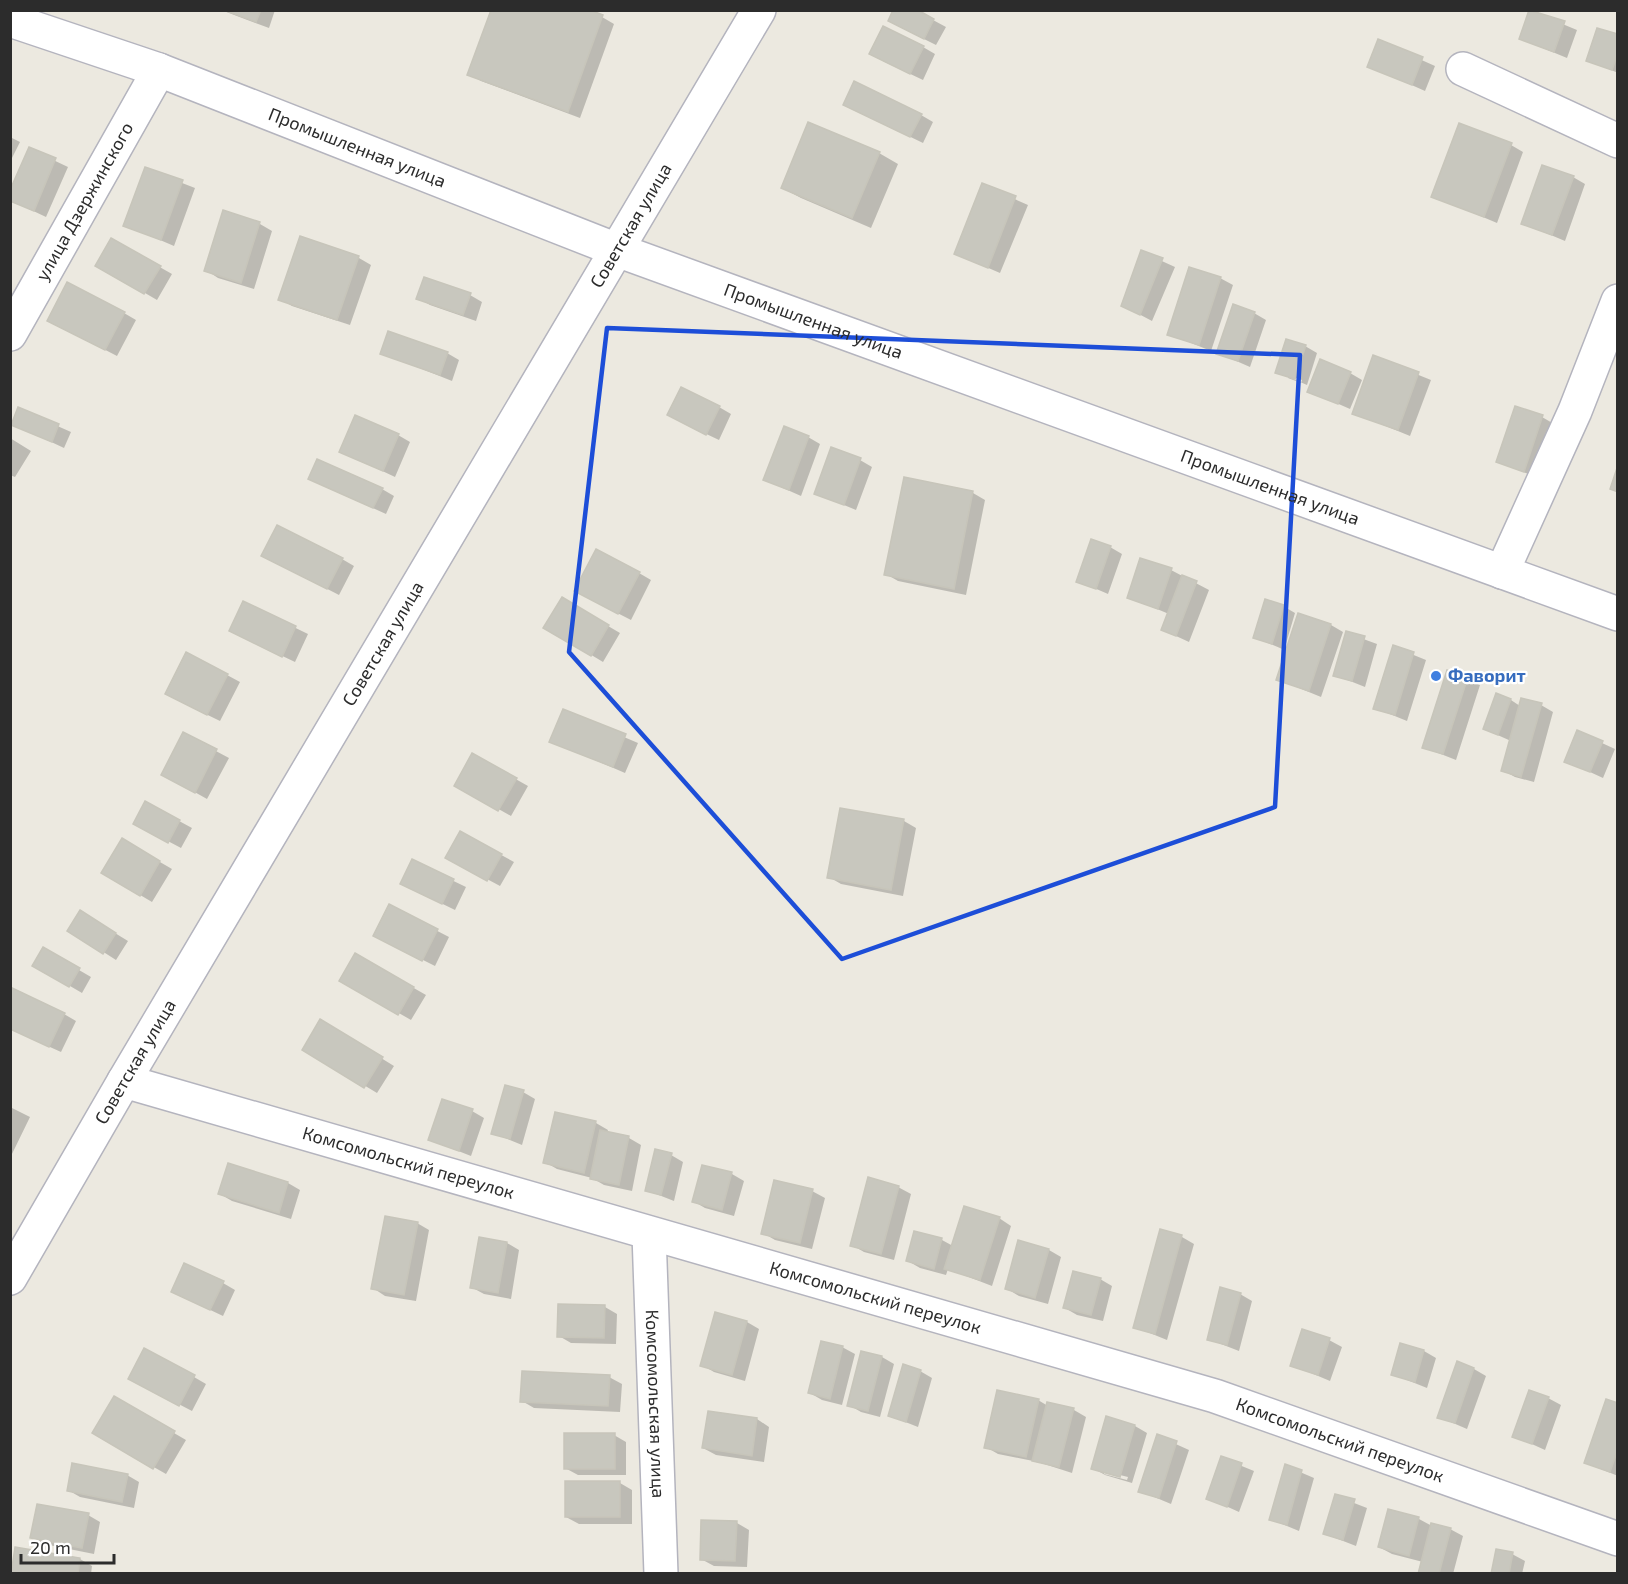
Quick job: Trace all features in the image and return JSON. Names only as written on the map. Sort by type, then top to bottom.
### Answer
[{"type":"street","name":"Советская улица","points":[[10,1278],[124,1081],[759,10]]},
{"type":"street","name":"Промышленная улица","points":[[10,20],[159,70],[617,250],[1617,614]]},
{"type":"street","points":[[1462,69],[1617,141]]},
{"type":"street","name":"улица Дзержинского","points":[[10,334],[159,70]]},
{"type":"street","points":[[1502,572],[1575,411],[1617,301]]},
{"type":"street","name":"Комсомольский переулок","points":[[124,1081],[1215,1396],[1617,1539]]},
{"type":"street","name":"Комсомольская улица","points":[[649,1234],[661,1574]]},
{"type":"highlighted area","points":[[607,328],[1300,355],[1275,807],[842,959],[569,652]]},
{"type":"building","points":[[224,10],[261,10],[256,22]]},
{"type":"building","points":[[491,10],[590,10],[603,15],[568,112],[467,75]]},
{"type":"building","points":[[893,10],[918,10],[934,19],[924,39],[888,21]]},
{"type":"building","points":[[1529,10],[1565,21],[1554,52],[1519,39]]},
{"type":"building","points":[[883,26],[924,46],[910,74],[869,54]]},
{"type":"building","points":[[1597,28],[1618,34],[1618,53],[1612,70],[1586,61]]},
{"type":"building","points":[[1378,39],[1423,57],[1412,85],[1367,67]]},
{"type":"building","points":[[854,81],[922,114],[910,137],[843,105]]},
{"type":"building","points":[[808,122],[880,152],[852,218],[781,188]]},
{"type":"building","points":[[1459,123],[1512,143],[1484,217],[1431,197]]},
{"type":"building","points":[[29,147],[56,158],[34,211],[10,201],[10,190]]},
{"type":"building","points":[[1542,165],[1574,176],[1552,235],[1521,224]]},
{"type":"building","points":[[145,167],[183,180],[161,240],[123,226]]},
{"type":"building","points":[[982,183],[1016,196],[988,268],[954,254]]},
{"type":"building","points":[[223,210],[260,222],[241,283],[204,271]]},
{"type":"building","points":[[300,236],[359,256],[337,320],[278,300]]},
{"type":"building","points":[[111,238],[161,266],[144,294],[95,266]]},
{"type":"building","points":[[1141,250],[1163,258],[1140,315],[1121,306]]},
{"type":"building","points":[[1189,267],[1221,277],[1199,345],[1167,335]]},
{"type":"building","points":[[424,277],[471,293],[463,315],[416,299]]},
{"type":"building","points":[[67,282],[125,312],[105,350],[47,321]]},
{"type":"building","points":[[1233,304],[1255,312],[1238,361],[1216,354]]},
{"type":"building","points":[[388,331],[448,352],[440,375],[380,354]]},
{"type":"building","points":[[1286,339],[1306,345],[1295,379],[1275,373]]},
{"type":"building","points":[[1373,355],[1419,372],[1398,430],[1352,414]]},
{"type":"building","points":[[1320,359],[1351,372],[1338,404],[1307,392]]},
{"type":"building","points":[[681,387],[720,406],[706,435],[667,415]]},
{"type":"building","points":[[1515,406],[1543,415],[1524,472],[1496,462]]},
{"type":"building","points":[[18,407],[59,424],[52,442],[11,425]]},
{"type":"building","points":[[355,415],[399,434],[383,471],[339,452]]},
{"type":"building","points":[[784,426],[809,436],[789,490],[763,480]]},
{"type":"building","points":[[831,447],[861,458],[844,505],[814,494]]},
{"type":"building","points":[[317,459],[383,488],[373,508],[308,479]]},
{"type":"building","points":[[1618,465],[1618,492],[1610,489]]},
{"type":"building","points":[[904,477],[973,491],[954,589],[884,575]]},
{"type":"building","points":[[277,525],[343,558],[327,589],[261,556]]},
{"type":"building","points":[[1091,539],[1111,546],[1096,589],[1076,582]]},
{"type":"building","points":[[596,549],[640,572],[618,614],[574,591]]},
{"type":"building","points":[[1140,558],[1172,568],[1158,609],[1127,598]]},
{"type":"building","points":[[1182,575],[1197,581],[1176,636],[1161,630]]},
{"type":"building","points":[[562,597],[609,625],[591,656],[543,628]]},
{"type":"building","points":[[1265,599],[1284,605],[1272,644],[1253,638]]},
{"type":"building","points":[[243,601],[296,626],[282,657],[229,631]]},
{"type":"building","points":[[1298,613],[1331,624],[1309,691],[1276,680]]},
{"type":"building","points":[[1346,631],[1365,636],[1352,681],[1333,676]]},
{"type":"building","points":[[1393,645],[1414,652],[1395,715],[1373,709]]},
{"type":"building","points":[[186,652],[228,674],[207,715],[165,694]]},
{"type":"building","points":[[1447,670],[1468,677],[1443,754],[1422,748]]},
{"type":"building","points":[[1496,693],[1511,699],[1498,735],[1483,729]]},
{"type":"building","points":[[1521,698],[1542,703],[1521,777],[1501,771]]},
{"type":"building","points":[[563,709],[626,734],[613,767],[549,742]]},
{"type":"building","points":[[1577,730],[1603,741],[1590,772],[1564,762]]},
{"type":"building","points":[[183,732],[217,749],[195,793],[161,775]]},
{"type":"building","points":[[472,753],[517,778],[498,811],[454,786]]},
{"type":"building","points":[[145,801],[180,820],[168,843],[133,824]]},
{"type":"building","points":[[840,808],[904,819],[891,890],[827,878]]},
{"type":"building","points":[[460,831],[502,854],[487,881],[445,858]]},
{"type":"building","points":[[122,838],[160,861],[140,896],[101,873]]},
{"type":"building","points":[[412,859],[454,879],[442,904],[400,884]]},
{"type":"building","points":[[389,904],[438,929],[422,961],[373,936]]},
{"type":"building","points":[[80,910],[116,933],[103,954],[67,931]]},
{"type":"building","points":[[43,947],[80,968],[69,987],[32,966]]},
{"type":"building","points":[[355,953],[414,987],[398,1015],[339,981]]},
{"type":"building","points":[[10,987],[65,1013],[49,1047],[10,1029]]},
{"type":"building","points":[[320,1019],[383,1057],[364,1088],[302,1050]]},
{"type":"building","points":[[505,1085],[524,1090],[510,1139],[491,1134]]},
{"type":"building","points":[[442,1099],[473,1109],[459,1151],[428,1140]]},
{"type":"building","points":[[555,1112],[596,1121],[584,1173],[543,1163]]},
{"type":"building","points":[[600,1130],[629,1136],[619,1185],[590,1179]]},
{"type":"building","points":[[655,1149],[672,1153],[661,1195],[645,1191]]},
{"type":"building","points":[[228,1163],[288,1182],[279,1213],[218,1194]]},
{"type":"building","points":[[702,1165],[732,1172],[722,1210],[692,1202]]},
{"type":"building","points":[[868,1177],[899,1186],[881,1254],[850,1246]]},
{"type":"building","points":[[774,1180],[813,1189],[800,1243],[761,1234]]},
{"type":"building","points":[[964,1206],[1000,1217],[980,1280],[944,1269]]},
{"type":"building","points":[[385,1216],[418,1222],[404,1295],[371,1289]]},
{"type":"building","points":[[1160,1229],[1182,1235],[1155,1334],[1133,1328]]},
{"type":"building","points":[[914,1231],[942,1238],[934,1269],[906,1261]]},
{"type":"building","points":[[479,1237],[507,1242],[498,1293],[470,1288]]},
{"type":"building","points":[[1018,1240],[1049,1249],[1035,1298],[1005,1289]]},
{"type":"building","points":[[184,1263],[224,1281],[210,1310],[171,1292]]},
{"type":"building","points":[[1073,1271],[1101,1278],[1091,1315],[1063,1308]]},
{"type":"building","points":[[1220,1287],[1241,1293],[1227,1345],[1207,1340]]},
{"type":"building","points":[[558,1304],[605,1305],[604,1338],[557,1337]]},
{"type":"building","points":[[715,1312],[747,1321],[732,1375],[700,1366]]},
{"type":"building","points":[[1302,1329],[1330,1338],[1318,1375],[1290,1366]]},
{"type":"building","points":[[821,1341],[843,1346],[830,1399],[808,1393]]},
{"type":"building","points":[[1400,1343],[1424,1350],[1415,1382],[1391,1375]]},
{"type":"building","points":[[144,1348],[195,1375],[179,1406],[128,1379]]},
{"type":"building","points":[[861,1351],[882,1356],[868,1411],[847,1406]]},
{"type":"building","points":[[1457,1361],[1474,1368],[1455,1423],[1437,1418]]},
{"type":"building","points":[[903,1364],[921,1370],[906,1422],[888,1416]]},
{"type":"building","points":[[522,1371],[610,1375],[608,1406],[520,1402]]},
{"type":"building","points":[[997,1390],[1039,1399],[1026,1457],[984,1448]]},
{"type":"building","points":[[1529,1390],[1549,1397],[1532,1444],[1512,1437]]},
{"type":"building","points":[[114,1396],[175,1431],[153,1469],[92,1433]]},
{"type":"building","points":[[1606,1399],[1618,1403],[1618,1449],[1610,1472],[1584,1463]]},
{"type":"building","points":[[1047,1402],[1074,1408],[1059,1467],[1032,1461]]},
{"type":"building","points":[[708,1411],[757,1418],[752,1456],[702,1448]]},
{"type":"building","points":[[1106,1416],[1135,1425],[1120,1477],[1091,1469]]},
{"type":"building","points":[[564,1433],[615,1433],[615,1469],[564,1469]]},
{"type":"building","points":[[1157,1434],[1177,1441],[1159,1498],[1138,1492]]},
{"type":"building","points":[[1221,1456],[1242,1463],[1227,1507],[1206,1499]]},
{"type":"building","points":[[72,1463],[128,1474],[122,1502],[67,1491]]},
{"type":"building","points":[[1285,1464],[1302,1470],[1287,1525],[1269,1520]]},
{"type":"building","points":[[565,1481],[620,1481],[620,1517],[565,1517]]},
{"type":"building","points":[[1335,1494],[1355,1499],[1343,1540],[1323,1534]]},
{"type":"building","points":[[37,1504],[89,1513],[82,1548],[30,1538]]},
{"type":"building","points":[[1388,1509],[1419,1517],[1409,1556],[1378,1547]]},
{"type":"building","points":[[701,1520],[737,1521],[735,1561],[700,1560]]},
{"type":"building","points":[[1431,1523],[1451,1528],[1439,1574],[1418,1574]]},
{"type":"building","points":[[15,1547],[80,1558],[78,1574],[11,1574]]},
{"type":"building","points":[[1496,1549],[1513,1552],[1509,1574],[1491,1574]]},
{"type":"place","name":"Фаворит","points":[[1436,676]]}]
